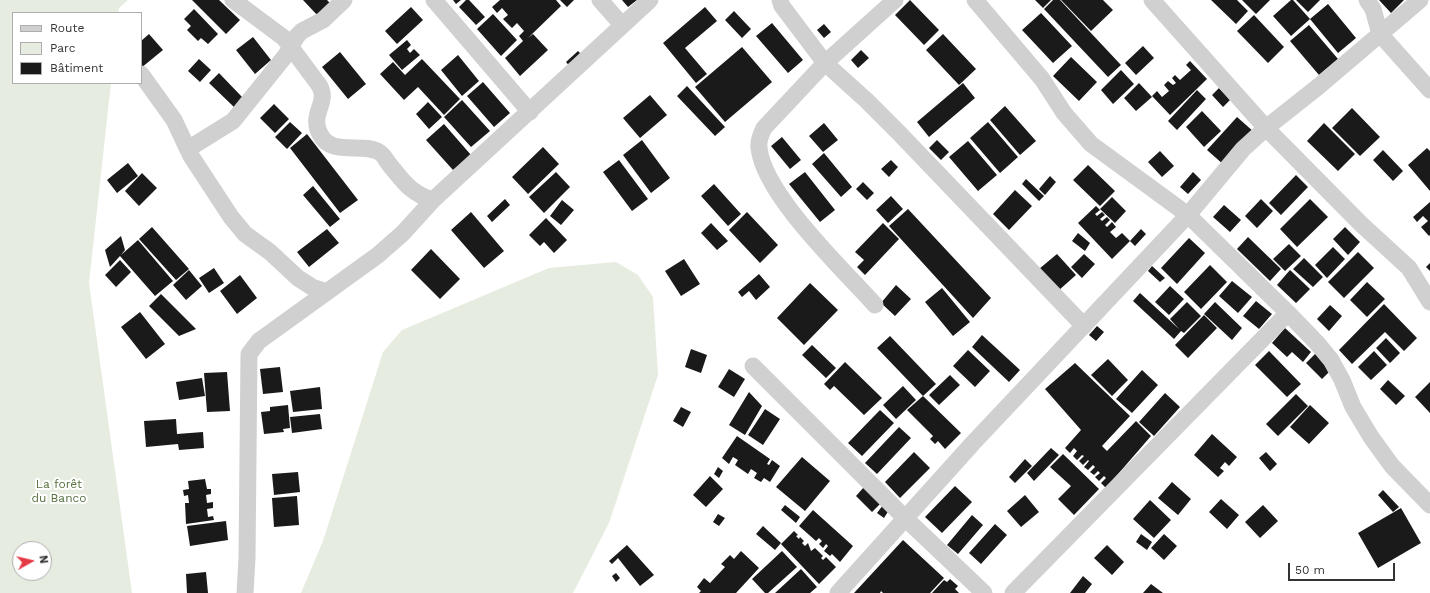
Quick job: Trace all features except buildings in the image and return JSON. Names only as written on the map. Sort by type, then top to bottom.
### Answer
[{"type":"street","points":[[233,0],[284,38],[323,91],[323,100],[317,114],[316,125],[321,136],[330,144],[346,149],[372,149],[381,153],[413,192],[433,200]]},
{"type":"street","points":[[188,149],[233,121],[291,47],[297,36],[302,31],[323,20],[344,0]]},
{"type":"street","points":[[434,0],[530,112]]},
{"type":"street","points":[[600,0],[622,25]]},
{"type":"street","points":[[244,593],[247,558],[249,354],[259,341],[378,255],[404,233],[433,200],[650,0]]},
{"type":"street","points":[[780,0],[782,6],[826,63],[881,114],[1084,326]]},
{"type":"street","points":[[875,305],[792,213],[769,176],[760,158],[758,147],[759,137],[764,128],[826,63],[895,0]]},
{"type":"street","points":[[975,0],[1042,79],[1064,113],[1091,144],[1188,215],[1288,313],[1331,360],[1342,380],[1353,406],[1388,460],[1410,486],[1430,505]]},
{"type":"street","points":[[1152,0],[1266,128],[1361,224],[1384,246],[1398,256],[1409,268],[1430,302]]},
{"type":"street","points":[[1367,0],[1373,9],[1380,34],[1430,90]]},
{"type":"street","points":[[838,593],[905,518],[1188,215],[1243,149],[1266,128],[1319,86],[1420,0]]},
{"type":"street","points":[[142,75],[174,120],[188,149],[231,217],[245,234],[270,252],[298,278],[312,287],[327,292]]},
{"type":"street","points":[[1013,593],[1288,313]]},
{"type":"street","points":[[753,366],[905,518],[984,593]]},
{"type":"green space","name":"La forêt du Banco","points":[[0,0],[128,0],[119,8],[118,12],[12,12],[12,84],[111,84],[89,283],[132,593],[0,593]]},
{"type":"green space","points":[[616,262],[638,275],[653,297],[658,375],[609,523],[573,593],[301,593],[323,541],[383,352],[402,330],[549,268]]}]
